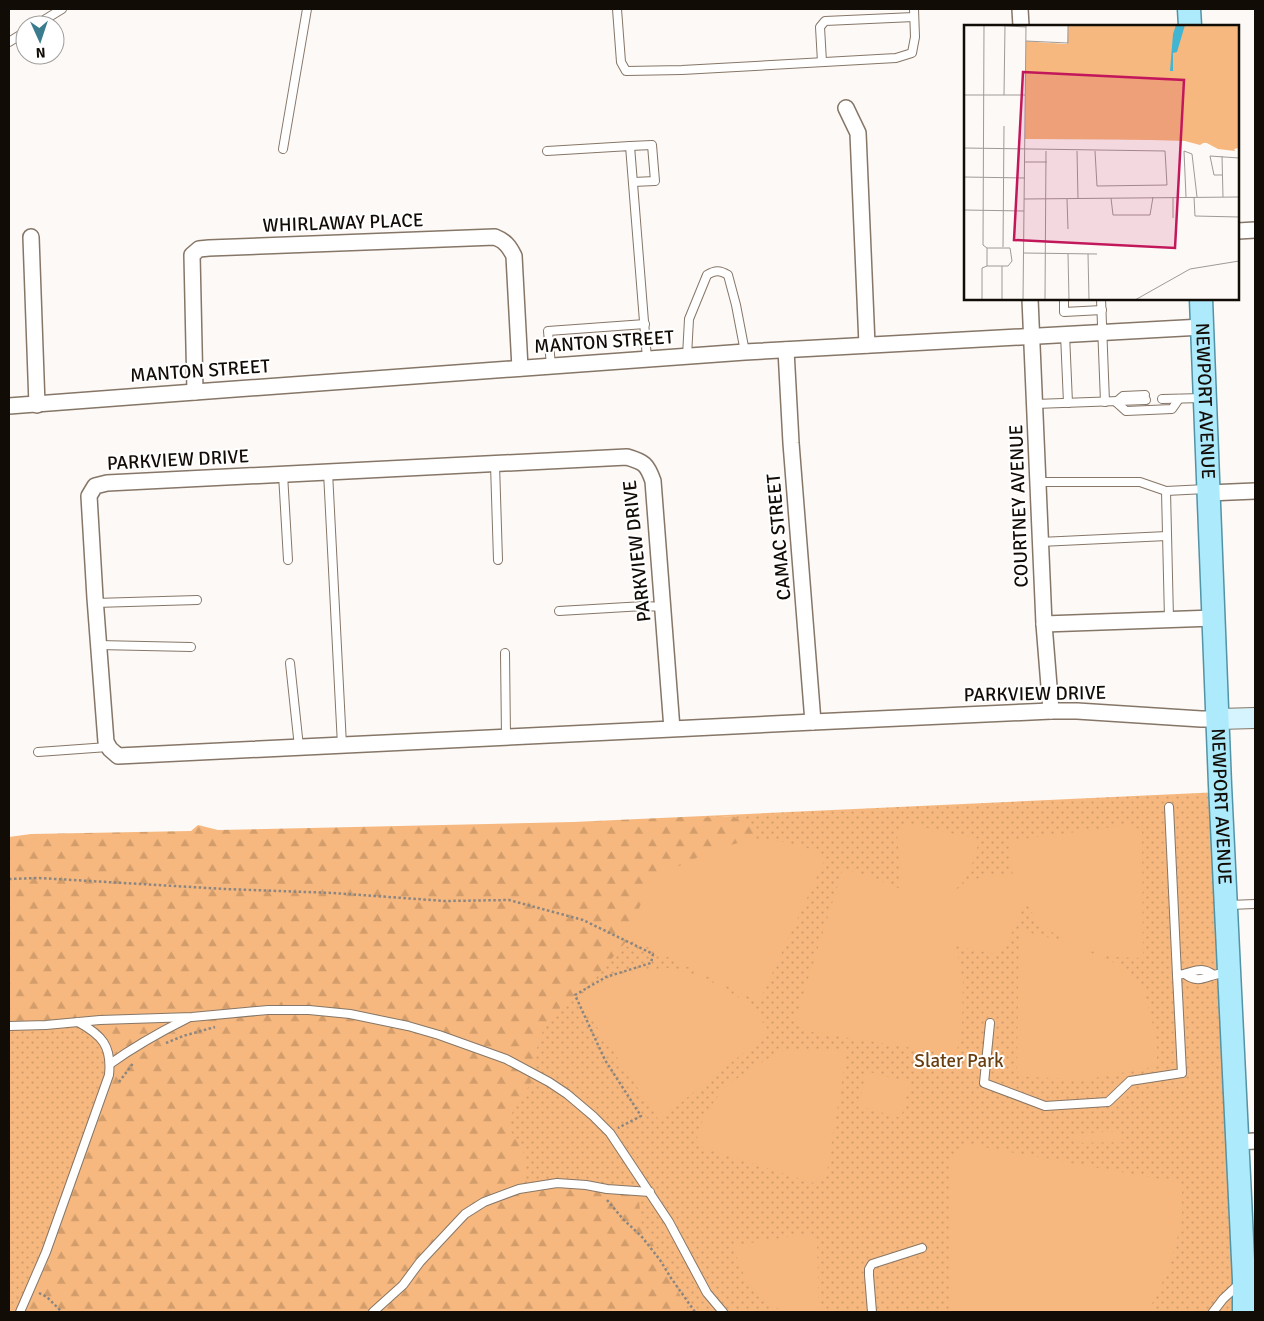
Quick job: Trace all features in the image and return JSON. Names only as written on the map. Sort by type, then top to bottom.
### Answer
[{"type":"main road","points":[[1189,9],[1190,25]]},
{"type":"main road","name":"NEWPORT AVENUE","points":[[1201,300],[1226,905],[1222,974],[1246,1141],[1244,1312]]},
{"type":"street","points":[[1020,9],[1021,25]]},
{"type":"street","points":[[846,108],[858,133],[867,345]]},
{"type":"street","points":[[1239,230],[1255,230]]},
{"type":"street","points":[[31,237],[37,405]]},
{"type":"street","name":"WHIRLAWAY PLACE","points":[[195,392],[192,255],[199,249],[209,248],[495,237],[502,240],[510,248],[514,256],[520,368]]},
{"type":"street","name":"COURTNEY AVENUE","points":[[1030,300],[1044,624],[1051,711]]},
{"type":"street","name":"MANTON STREET","points":[[9,406],[745,352],[1202,327]]},
{"type":"street","name":"CAMAC STREET","points":[[786,350],[791,443],[813,722]]},
{"type":"street","name":"PARKVIEW DRIVE","points":[[672,730],[654,482],[649,468],[638,460],[627,457],[107,482],[95,486],[89,496],[106,742],[108,747],[118,756],[672,730],[1051,711],[1219,719]]},
{"type":"street","points":[[1208,491],[1255,491]]},
{"type":"street","points":[[1044,624],[1214,618]]},
{"type":"street","points":[[1219,719],[1255,718]]},
{"type":"lane","points":[[283,149],[307,9]]},
{"type":"lane","points":[[617,9],[621,62],[626,71],[682,70],[896,58],[912,53],[915,37],[914,13],[826,21],[820,26],[822,62]]},
{"type":"lane","points":[[547,150],[652,144],[656,181],[633,182]]},
{"type":"lane","points":[[630,146],[648,359]]},
{"type":"lane","points":[[687,356],[689,319],[707,275],[714,271],[721,271],[728,275],[730,280],[745,352]]},
{"type":"lane","points":[[1064,300],[1064,312],[1102,310]]},
{"type":"lane","points":[[1101,300],[1105,402]]},
{"type":"lane","points":[[551,366],[548,332],[645,324]]},
{"type":"lane","points":[[1066,334],[1068,403]]},
{"type":"lane","points":[[1162,397],[1205,398]]},
{"type":"lane","points":[[1035,404],[1116,402],[1146,398]]},
{"type":"lane","points":[[1116,402],[1126,411],[1172,409],[1179,398]]},
{"type":"lane","points":[[495,464],[498,560]]},
{"type":"lane","points":[[328,472],[342,745]]},
{"type":"lane","points":[[283,474],[288,560]]},
{"type":"lane","points":[[1038,482],[1140,482],[1166,491],[1208,491]]},
{"type":"lane","points":[[1166,491],[1169,619]]},
{"type":"lane","points":[[1040,542],[1167,536]]},
{"type":"lane","points":[[95,603],[197,600]]},
{"type":"lane","points":[[558,611],[644,606],[664,608]]},
{"type":"lane","points":[[98,645],[191,647]]},
{"type":"lane","points":[[505,653],[506,737]]},
{"type":"lane","points":[[290,663],[299,747]]},
{"type":"lane","points":[[38,752],[108,747]]},
{"type":"lane","points":[[990,1023],[984,1083],[1044,1106],[1108,1102],[1130,1081],[1182,1073],[1181,975],[1169,807]]},
{"type":"lane","points":[[1226,905],[1255,904]]},
{"type":"lane","points":[[1181,975],[1191,979],[1207,979],[1222,974]]},
{"type":"lane","points":[[9,1026],[268,1010],[308,1010],[350,1014],[408,1026],[487,1051],[549,1082],[567,1094],[610,1133],[669,1222],[707,1293],[723,1312]]},
{"type":"lane","points":[[110,1064],[158,1033],[192,1016]]},
{"type":"lane","points":[[20,1312],[46,1252],[109,1075],[109,1054],[102,1039],[90,1029],[76,1022]]},
{"type":"lane","points":[[373,1312],[404,1285],[420,1262],[465,1214],[484,1202],[519,1189],[557,1183],[650,1192]]},
{"type":"lane","points":[[872,1312],[869,1269],[872,1264],[922,1248]]},
{"type":"lane","points":[[1213,1312],[1223,1299],[1244,1280]]},
{"type":"path","points":[[9,879],[39,878],[225,889],[333,893],[446,901],[509,900],[583,920],[653,954],[651,963],[606,977],[575,996],[605,1060],[641,1116],[610,1133]]},
{"type":"path","points":[[161,1046],[183,1036],[221,1025]]},
{"type":"path","points":[[105,1086],[116,1092],[121,1079],[135,1061]]},
{"type":"path","points":[[607,1189],[607,1201],[642,1236],[695,1312]]},
{"type":"path","points":[[31,1288],[47,1297],[62,1312]]},
{"type":"green space","name":"Slater Park","points":[[1221,792],[1243,1312],[9,1312],[9,855],[738,820],[731,816],[703,819],[704,816]]},
{"type":"green space","points":[[704,816],[704,818],[732,816],[758,829],[756,839],[631,936],[596,977],[550,1017],[538,1041],[535,1067],[537,1073],[509,1118],[510,1130],[523,1150],[527,1186],[547,1183],[638,1190],[641,1222],[689,1312],[15,1312],[46,1238],[107,1076],[110,1060],[102,1041],[76,1019],[9,1021],[9,837],[31,834],[191,831],[198,825],[218,830],[573,822]]},
{"type":"green space","points":[[908,824],[979,839],[976,855],[965,880],[953,892],[982,877],[1013,877],[1008,841],[1128,825],[1142,830],[1143,958],[1113,957],[1078,947],[1115,963],[1144,991],[1157,1040],[1157,1066],[1084,1080],[1017,1076],[1019,930],[1069,943],[1037,922],[1026,902],[1004,950],[994,954],[956,946],[963,980],[962,1029],[956,1055],[805,1031],[796,1017],[843,869],[868,876],[901,889],[897,832]]},
{"type":"green space","points":[[775,840],[805,847],[826,857],[759,1002],[625,936],[647,892],[673,869],[711,851],[741,842]]},
{"type":"green space","points":[[668,968],[697,975],[724,988],[750,1005],[770,1032],[659,1120],[577,997],[608,979],[630,972]]},
{"type":"green space","points":[[804,1049],[847,1051],[826,1178],[813,1183],[695,1145],[704,1116],[725,1086],[778,1052]]},
{"type":"green space","points":[[866,1071],[910,1083],[901,1118],[859,1106]]},
{"type":"green space","points":[[1121,1131],[1124,1142],[1074,1143],[1073,1134]]},
{"type":"green space","points":[[966,1144],[1182,1183],[1182,1220],[1170,1266],[1152,1304],[1146,1312],[950,1312],[949,1159]]},
{"type":"green space","points":[[811,1233],[817,1238],[819,1312],[790,1312],[770,1306],[753,1290],[742,1271],[733,1246]]}]
